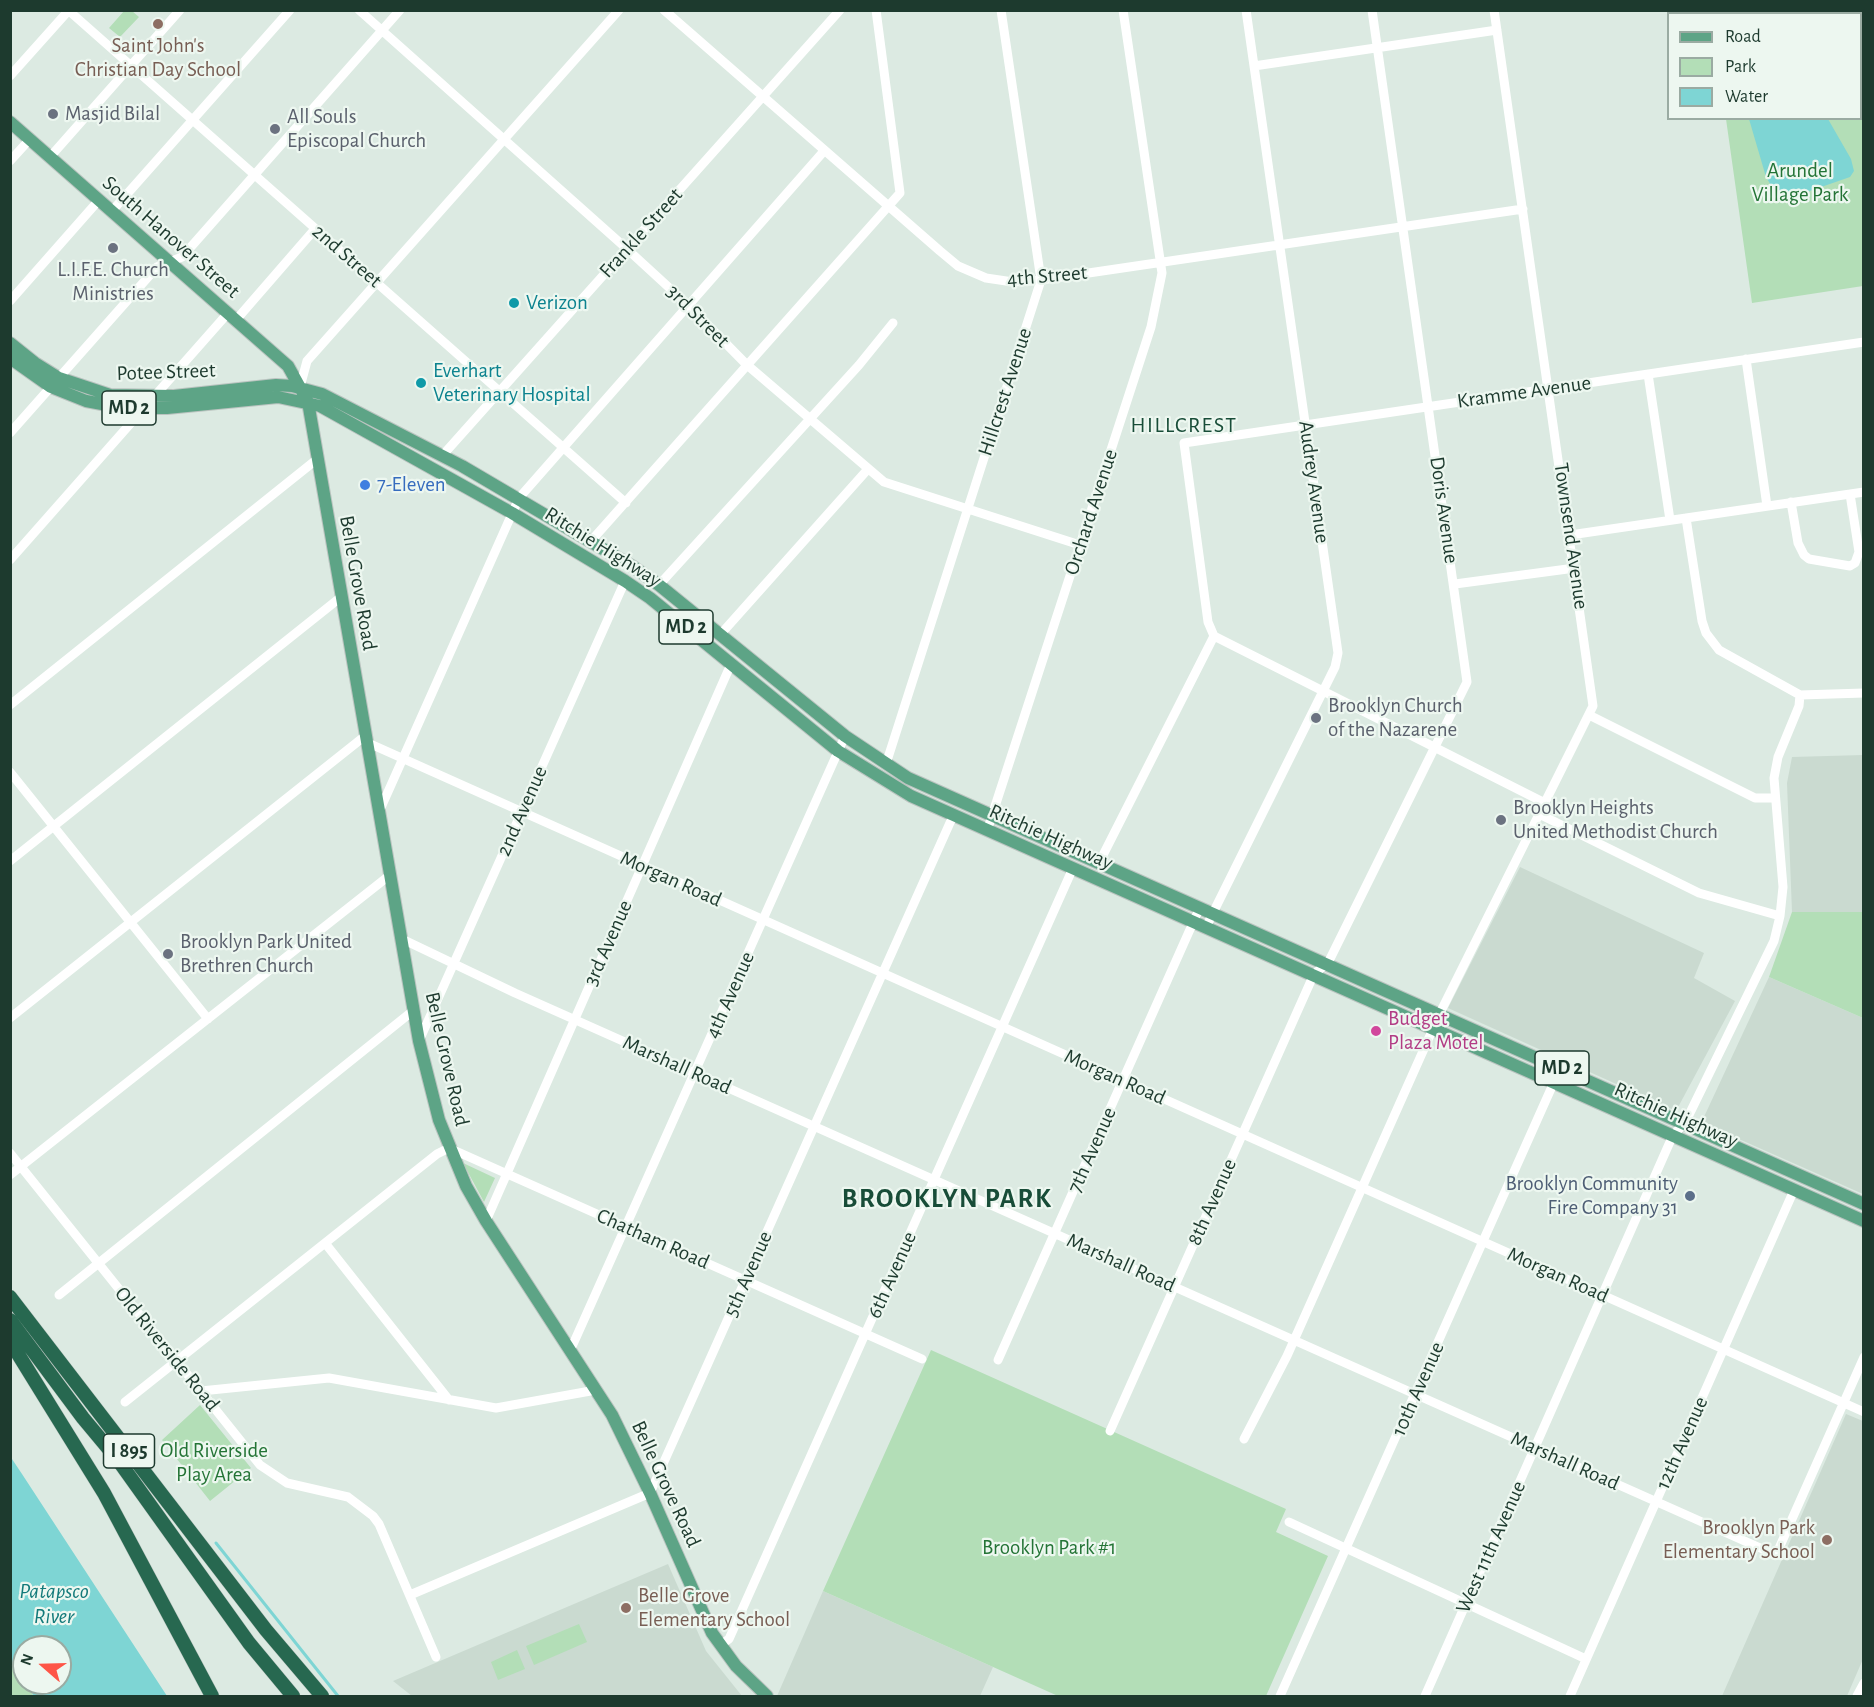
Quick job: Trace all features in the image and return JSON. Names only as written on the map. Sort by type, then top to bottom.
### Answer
[{"type":"highway","name":"I 895","points":[[10,1297],[266,1630],[284,1660],[314,1696]]},
{"type":"highway","name":"I 895","points":[[10,1320],[118,1460],[249,1643],[293,1696]]},
{"type":"highway","points":[[10,1341],[104,1493],[212,1696]]},
{"type":"highway","points":[[266,1630],[322,1696]]},
{"type":"main road","name":"South Hanover Street","points":[[10,122],[288,366],[300,387]]},
{"type":"main road","name":"Potee Street","points":[[10,343],[55,382],[110,395],[154,397],[256,386],[300,387]]},
{"type":"main road","name":"Potee Street","points":[[10,358],[86,401],[143,409],[278,397]]},
{"type":"main road","name":"Belle Grove Road","points":[[300,387],[308,402],[316,460],[419,1041],[428,1084],[449,1148],[486,1221],[596,1390],[650,1493],[702,1612],[720,1645],[736,1666],[767,1696]]},
{"type":"main road","name":"Ritchie Highway","points":[[300,387],[322,394],[519,498],[659,585],[845,736],[886,764],[930,789],[1214,912],[1863,1203]]},
{"type":"main road","name":"Ritchie Highway","points":[[278,397],[308,402],[361,428],[512,513],[625,581],[838,751],[910,796],[1314,974],[1863,1221]]},
{"type":"street","points":[[50,157],[180,10]]},
{"type":"street","points":[[112,211],[290,10]]},
{"type":"street","name":"3rd Street","points":[[359,10],[627,249],[688,305],[746,364],[884,482],[1080,545]]},
{"type":"street","points":[[10,433],[157,267],[182,257],[400,10]]},
{"type":"street","points":[[300,387],[307,361],[620,10]]},
{"type":"street","name":"4th Street","points":[[664,10],[888,208],[958,266],[970,273],[999,281],[1041,280],[1523,209]]},
{"type":"street","name":"Frankle Street","points":[[442,456],[840,10]]},
{"type":"street","points":[[591,542],[746,364],[900,193],[876,10]]},
{"type":"street","name":"Hillcrest Avenue","points":[[886,764],[1041,280],[1001,10]]},
{"type":"street","name":"Orchard Avenue","points":[[987,831],[1151,327],[1162,273],[1123,10]]},
{"type":"street","name":"Audrey Avenue","points":[[1206,927],[1335,667],[1338,646],[1246,10]]},
{"type":"street","name":"Doris Avenue","points":[[1314,974],[1328,963],[1467,682],[1372,10]]},
{"type":"street","name":"Townsend Avenue","points":[[1244,1439],[1293,1340],[1440,1013],[1589,715],[1594,696],[1494,10]]},
{"type":"street","points":[[10,76],[69,11]]},
{"type":"street","name":"2nd Street","points":[[69,11],[626,503]]},
{"type":"street","points":[[1254,66],[1497,30]]},
{"type":"street","points":[[10,161],[30,139]]},
{"type":"street","points":[[379,812],[519,498],[824,151]]},
{"type":"street","points":[[10,301],[99,200]]},
{"type":"street","points":[[10,560],[154,397],[315,229]]},
{"type":"street","points":[[659,585],[809,417],[859,365],[893,323]]},
{"type":"street","name":"Kramme Avenue","points":[[1214,636],[1208,622],[1184,443],[1863,342]]},
{"type":"street","points":[[1746,359],[1767,506]]},
{"type":"street","points":[[1648,374],[1670,520]]},
{"type":"street","points":[[10,705],[316,460]]},
{"type":"street","points":[[720,635],[868,469]]},
{"type":"street","points":[[1570,535],[1863,492]]},
{"type":"street","points":[[1791,502],[1798,543],[1804,555],[1809,559],[1850,566],[1856,564],[1859,552],[1850,494]]},
{"type":"street","points":[[1686,518],[1706,633],[1719,650],[1800,695],[1863,693]]},
{"type":"street","points":[[1455,585],[1575,568]]},
{"type":"street","name":"2nd Avenue","points":[[419,1041],[625,581]]},
{"type":"street","points":[[10,861],[341,597]]},
{"type":"street","points":[[1099,863],[1214,636],[1545,804]]},
{"type":"street","name":"3rd Avenue","points":[[486,1221],[731,664]]},
{"type":"street","points":[[1673,1135],[1685,1124],[1767,959],[1780,916],[1782,863],[1774,798],[1776,766],[1795,721],[1800,695]]},
{"type":"street","points":[[1589,715],[1755,798],[1774,798]]},
{"type":"street","name":"4th Avenue","points":[[570,1352],[845,736]]},
{"type":"street","points":[[10,1018],[365,739]]},
{"type":"street","name":"Morgan Road","points":[[365,739],[403,759],[1863,1412]]},
{"type":"street","points":[[10,772],[208,1019]]},
{"type":"street","points":[[1539,814],[1699,893],[1780,916]]},
{"type":"street","name":"5th Avenue","points":[[650,1493],[952,816]]},
{"type":"street","name":"6th Avenue","points":[[720,1645],[729,1639],[1073,868]]},
{"type":"street","points":[[10,1175],[390,875]]},
{"type":"street","name":"7th Avenue","points":[[998,1360],[1200,907]]},
{"type":"street","name":"Marshall Road","points":[[402,939],[695,1073],[1776,1555],[1843,1403]]},
{"type":"street","name":"8th Avenue","points":[[1110,1431],[1314,974]]},
{"type":"street","points":[[59,1295],[414,1010]]},
{"type":"street","name":"10th Avenue","points":[[1280,1696],[1554,1082]]},
{"type":"street","name":"West 11th Avenue","points":[[1425,1696],[1673,1135]]},
{"type":"street","points":[[125,1402],[437,1154],[449,1148]]},
{"type":"street","name":"Chatham Road","points":[[449,1148],[922,1359]]},
{"type":"street","name":"Old Riverside Road","points":[[10,1154],[269,1473],[287,1483],[348,1497],[373,1516],[436,1657]]},
{"type":"street","name":"12th Avenue","points":[[1570,1696],[1794,1190]]},
{"type":"street","points":[[325,1243],[449,1400]]},
{"type":"street","points":[[1843,1403],[1863,1357]]},
{"type":"street","points":[[201,1391],[329,1378],[496,1408],[596,1390]]},
{"type":"street","points":[[410,1595],[650,1493]]},
{"type":"street","points":[[1289,1522],[1586,1659]]},
{"type":"street","points":[[1857,1696],[1863,1683]]},
{"type":"shaded area","points":[[1863,755],[1863,912],[1792,912],[1787,783],[1792,757]]},
{"type":"shaded area","points":[[1520,867],[1704,953],[1694,978],[1735,1001],[1676,1111],[1448,1008]]},
{"type":"shaded area","points":[[1769,977],[1863,1018],[1863,1194],[1705,1124],[1703,1119]]},
{"type":"shaded area","name":"Brooklyn Park Elementary School","points":[[1846,1414],[1863,1421],[1863,1659],[1847,1696],[1722,1696]]},
{"type":"shaded area","name":"Belle Grove Elementary School","points":[[668,1564],[706,1651],[742,1696],[412,1696],[393,1681]]},
{"type":"shaded area","points":[[823,1591],[993,1667],[980,1696],[777,1696]]},
{"type":"green space","points":[[124,11],[132,11],[139,17],[120,37],[109,28]]},
{"type":"green space","name":"Arundel Village Park","points":[[1863,11],[1863,286],[1752,303],[1726,120],[1862,120],[1862,12],[1711,12]]},
{"type":"green space","points":[[1792,912],[1863,912],[1863,1018],[1769,977]]},
{"type":"green space","points":[[463,1163],[495,1178],[484,1202]]},
{"type":"green space","name":"Brooklyn Park #1","points":[[931,1350],[1286,1509],[1276,1532],[1328,1556],[1266,1696],[1058,1696],[823,1591]]},
{"type":"green space","name":"Old Riverside Play Area","points":[[200,1405],[251,1468],[210,1501],[162,1440]]},
{"type":"green space","points":[[579,1624],[587,1642],[534,1665],[526,1646]]},
{"type":"green space","points":[[517,1650],[525,1669],[498,1680],[491,1662]]},
{"type":"green space","points":[[10,1661],[12,1664],[12,1695],[34,1696],[11,1696]]},
{"type":"water","points":[[1749,120],[1829,120],[1851,159],[1854,171],[1850,177],[1801,194],[1775,192],[1766,177]]},
{"type":"water","name":"Patapsco River","points":[[10,1456],[167,1696],[34,1696],[72,1695],[72,1635],[12,1635],[12,1663]]},
{"type":"waterway","points":[[216,1543],[338,1696]]},
{"type":"place","name":"Saint John's Christian Day School","points":[[158,24]]},
{"type":"place","name":"Masjid Bilal","points":[[53,114]]},
{"type":"place","name":"All Souls Episcopal Church","points":[[275,129]]},
{"type":"place","name":"L.I.F.E. Church Ministries","points":[[113,248]]},
{"type":"place","name":"Verizon","points":[[514,303]]},
{"type":"place","name":"Everhart Veterinary Hospital","points":[[421,383]]},
{"type":"place","name":"7-Eleven","points":[[365,485]]},
{"type":"place","name":"Brooklyn Church of the Nazarene","points":[[1316,718]]},
{"type":"place","name":"Brooklyn Heights United Methodist Church","points":[[1501,820]]},
{"type":"place","name":"Brooklyn Park United Brethren Church","points":[[168,954]]},
{"type":"place","name":"Budget Plaza Motel","points":[[1376,1031]]},
{"type":"place","name":"Brooklyn Community Fire Company 31","points":[[1690,1196]]},
{"type":"place","name":"Brooklyn Park Elementary School","points":[[1827,1540]]},
{"type":"place","name":"Belle Grove Elementary School","points":[[626,1608]]},
{"type":"district","name":"HILLCREST","points":[[1184,425]]},
{"type":"district","name":"BROOKLYN PARK","points":[[947,1199]]}]
